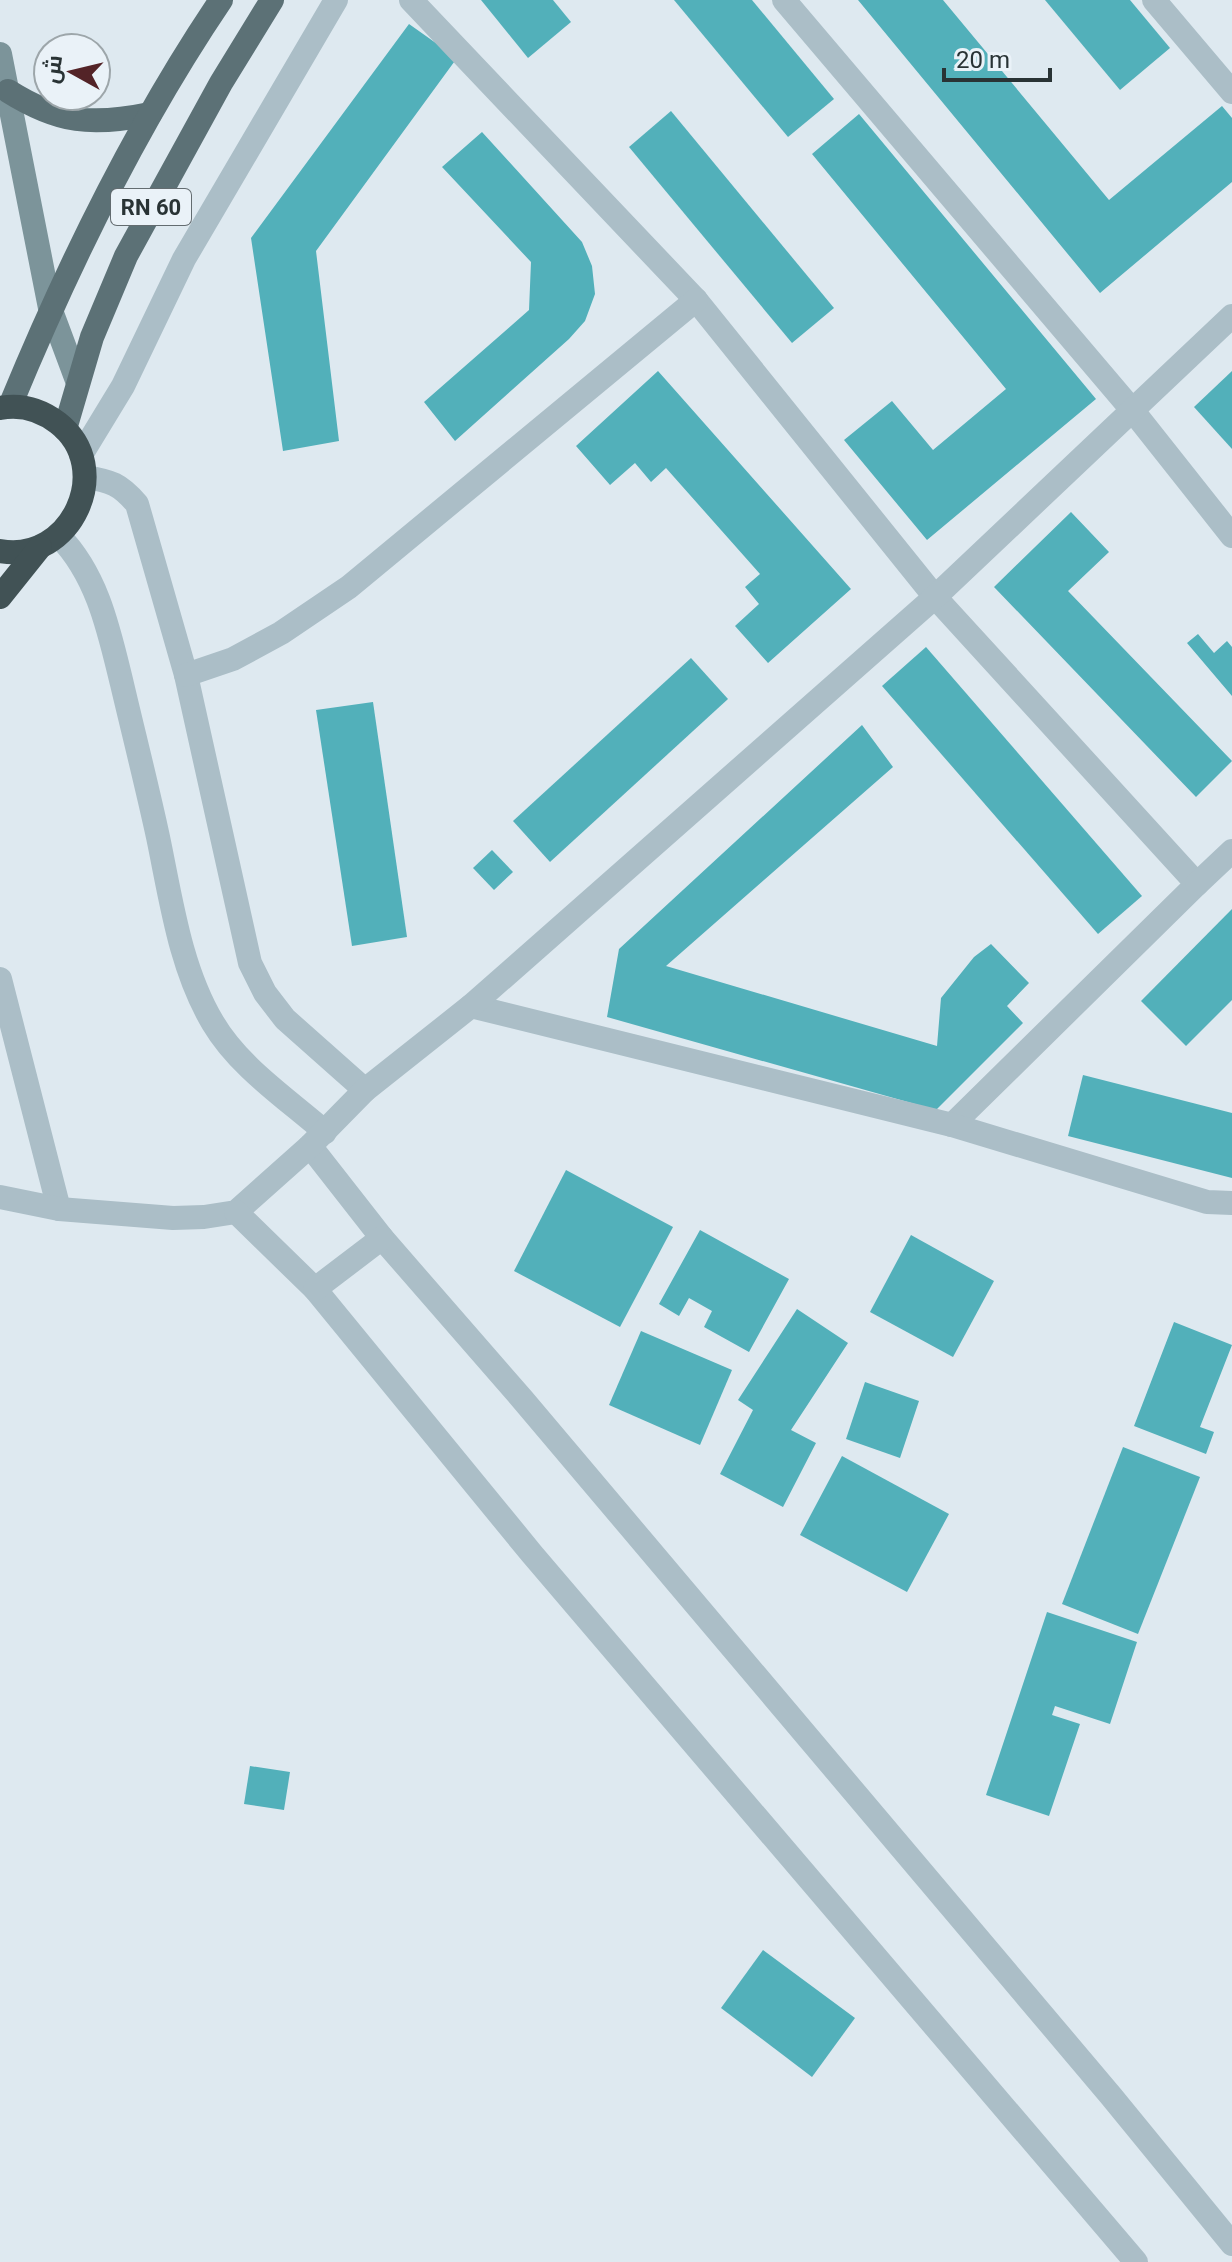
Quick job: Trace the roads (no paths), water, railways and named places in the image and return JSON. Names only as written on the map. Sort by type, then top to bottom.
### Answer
[{"type":"highway","points":[[0,597],[73,520],[83,499],[83,466],[65,429],[49,416],[30,408],[5,407]]},
{"type":"highway","points":[[0,551],[22,552],[49,542]]},
{"type":"main road","name":"RN 60","points":[[5,407],[50,308],[150,114],[221,0]]},
{"type":"main road","name":"RN 60","points":[[65,429],[109,292],[126,256],[221,83],[272,0]]},
{"type":"main road","points":[[8,91],[35,108],[65,118],[97,122],[150,114]]},
{"type":"street","points":[[336,0],[184,259],[83,466],[126,491],[137,504],[186,675],[250,963],[265,993],[285,1019],[365,1090]]},
{"type":"street","points":[[411,0],[696,300],[935,597],[1197,884]]},
{"type":"street","points":[[784,0],[1133,411],[1232,536]]},
{"type":"street","points":[[1154,0],[1232,92]]},
{"type":"street","points":[[0,54],[50,308],[78,383]]},
{"type":"street","points":[[186,675],[245,653],[281,633],[349,587],[696,300]]},
{"type":"street","points":[[0,1197],[59,1209],[173,1218],[236,1212],[318,1139],[365,1090],[471,1006],[935,597],[1232,316]]},
{"type":"street","points":[[49,542],[75,552],[101,605],[148,791],[177,927],[200,999],[214,1025],[241,1060],[318,1139],[382,1238],[523,1400],[1111,2096],[1232,2244]]},
{"type":"street","points":[[952,1125],[1232,851]]},
{"type":"street","points":[[0,979],[59,1209]]},
{"type":"street","points":[[471,1006],[952,1125],[1207,1202],[1232,1203]]},
{"type":"street","points":[[236,1212],[315,1289],[532,1554],[1136,2262]]},
{"type":"street","points":[[315,1289],[382,1238]]}]
